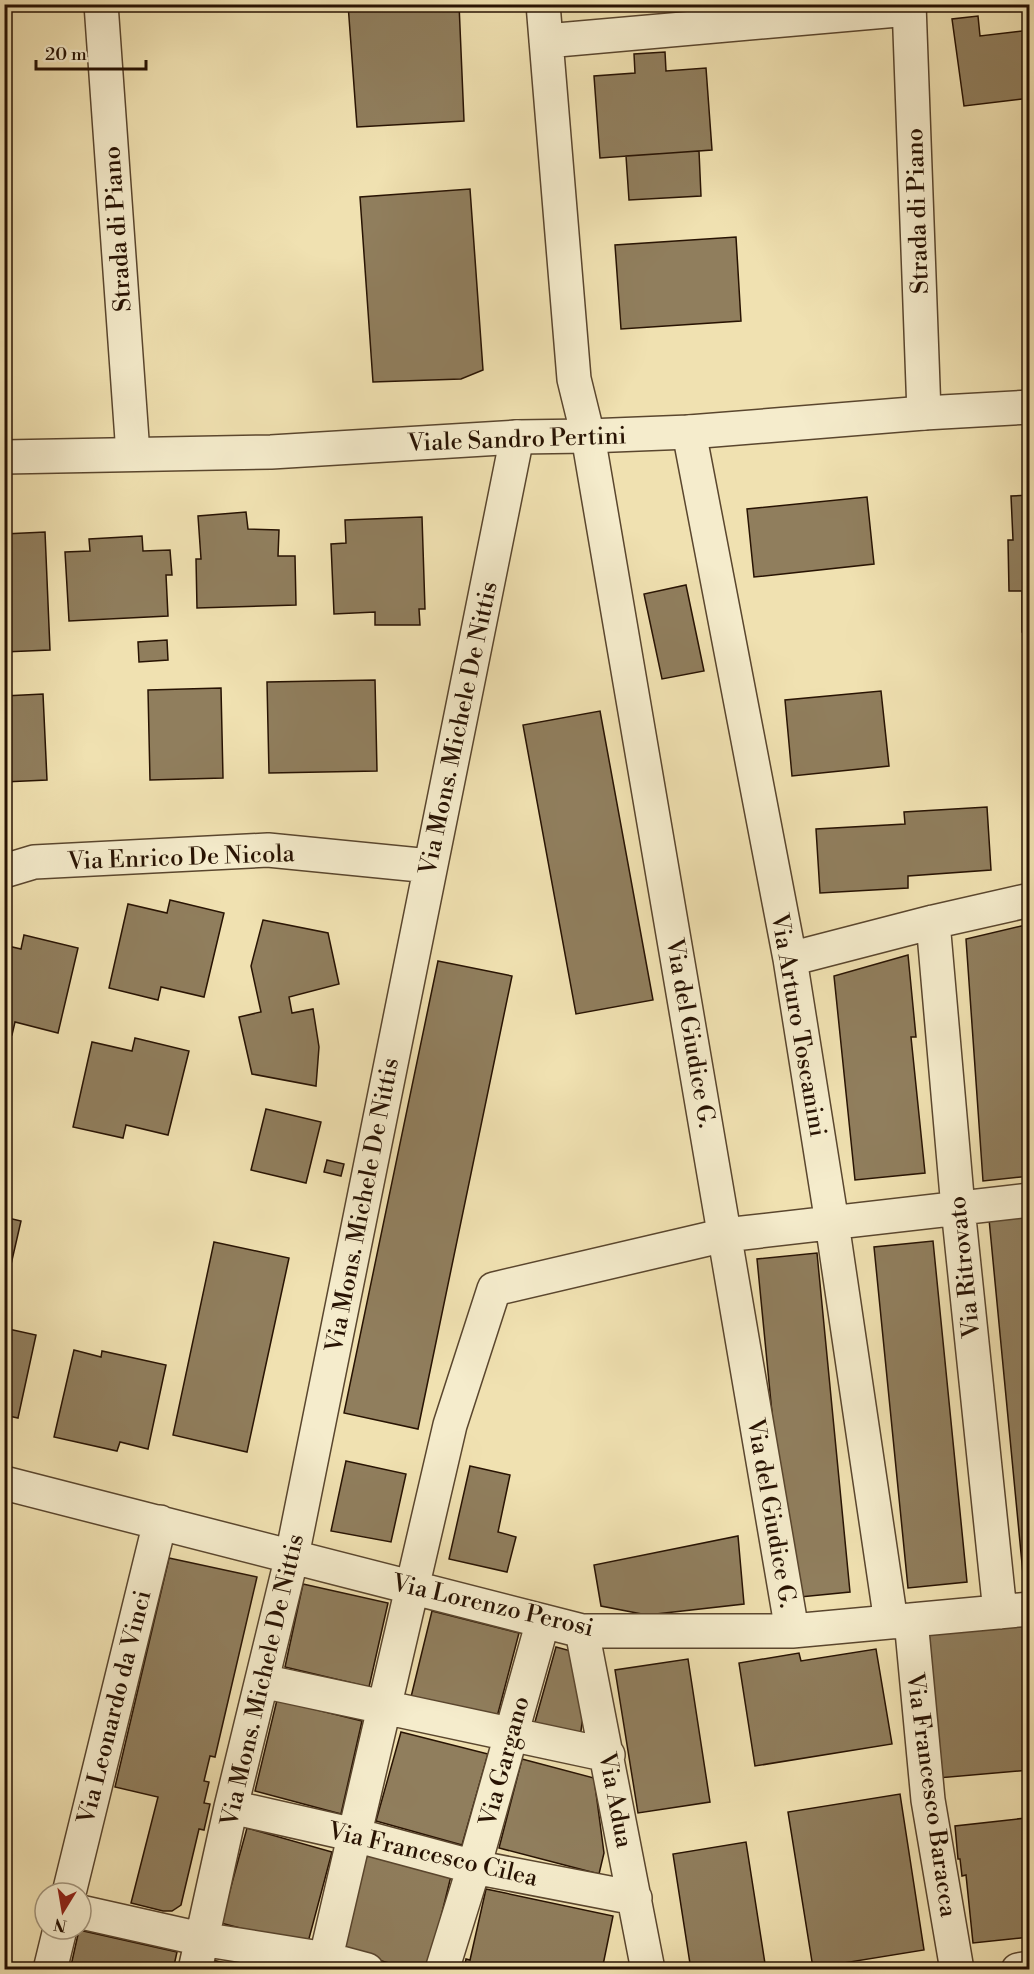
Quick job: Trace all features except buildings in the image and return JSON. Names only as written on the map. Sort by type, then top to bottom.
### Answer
[{"type":"street","name":"Strada di Piano","points":[[101,4],[133,454]]},
{"type":"street","points":[[543,4],[574,379],[588,436]]},
{"type":"street","name":"Strada di Piano","points":[[546,41],[909,7],[924,413]]},
{"type":"street","name":"Viale Sandro Pertini","points":[[4,457],[271,452],[517,437],[689,432],[1029,407]]},
{"type":"street","name":"Via Arturo Toscanini","points":[[689,432],[790,958],[832,1223],[901,1621]]},
{"type":"street","name":"Via del Giudice G.","points":[[588,436],[792,1631]]},
{"type":"street","name":"Via Mons. Michele De Nittis","points":[[198,1954],[292,1556],[517,437]]},
{"type":"street","name":"Via Enrico De Nicola","points":[[4,871],[34,862],[268,850],[430,866]]},
{"type":"street","points":[[790,958],[1029,900]]},
{"type":"street","name":"Via Ritrovato","points":[[933,922],[958,1208],[1015,1610]]},
{"type":"street","points":[[325,1964],[450,1425],[494,1289],[725,1235],[1029,1200]]},
{"type":"street","name":"Via Lorenzo Perosi","points":[[4,1483],[582,1631],[792,1631],[1015,1610]]},
{"type":"street","name":"Via Leonardo da Vinci","points":[[72,1881],[160,1522]]},
{"type":"street","name":"Via Gargano","points":[[442,1970],[474,1867],[543,1621]]},
{"type":"street","name":"Via Francesco Baracca","points":[[901,1621],[957,1970]]},
{"type":"street","name":"Via Adua","points":[[582,1631],[608,1755],[648,1970]]},
{"type":"street","points":[[262,1681],[608,1755]]},
{"type":"street","name":"Via Francesco Cilea","points":[[231,1807],[355,1835],[474,1867],[635,1898]]},
{"type":"street","points":[[93,1916],[198,1954],[325,1964],[368,1970]]},
{"type":"street","points":[[50,1970],[57,1941]]},
{"type":"street","points":[[1018,1970],[1029,1968]]}]
